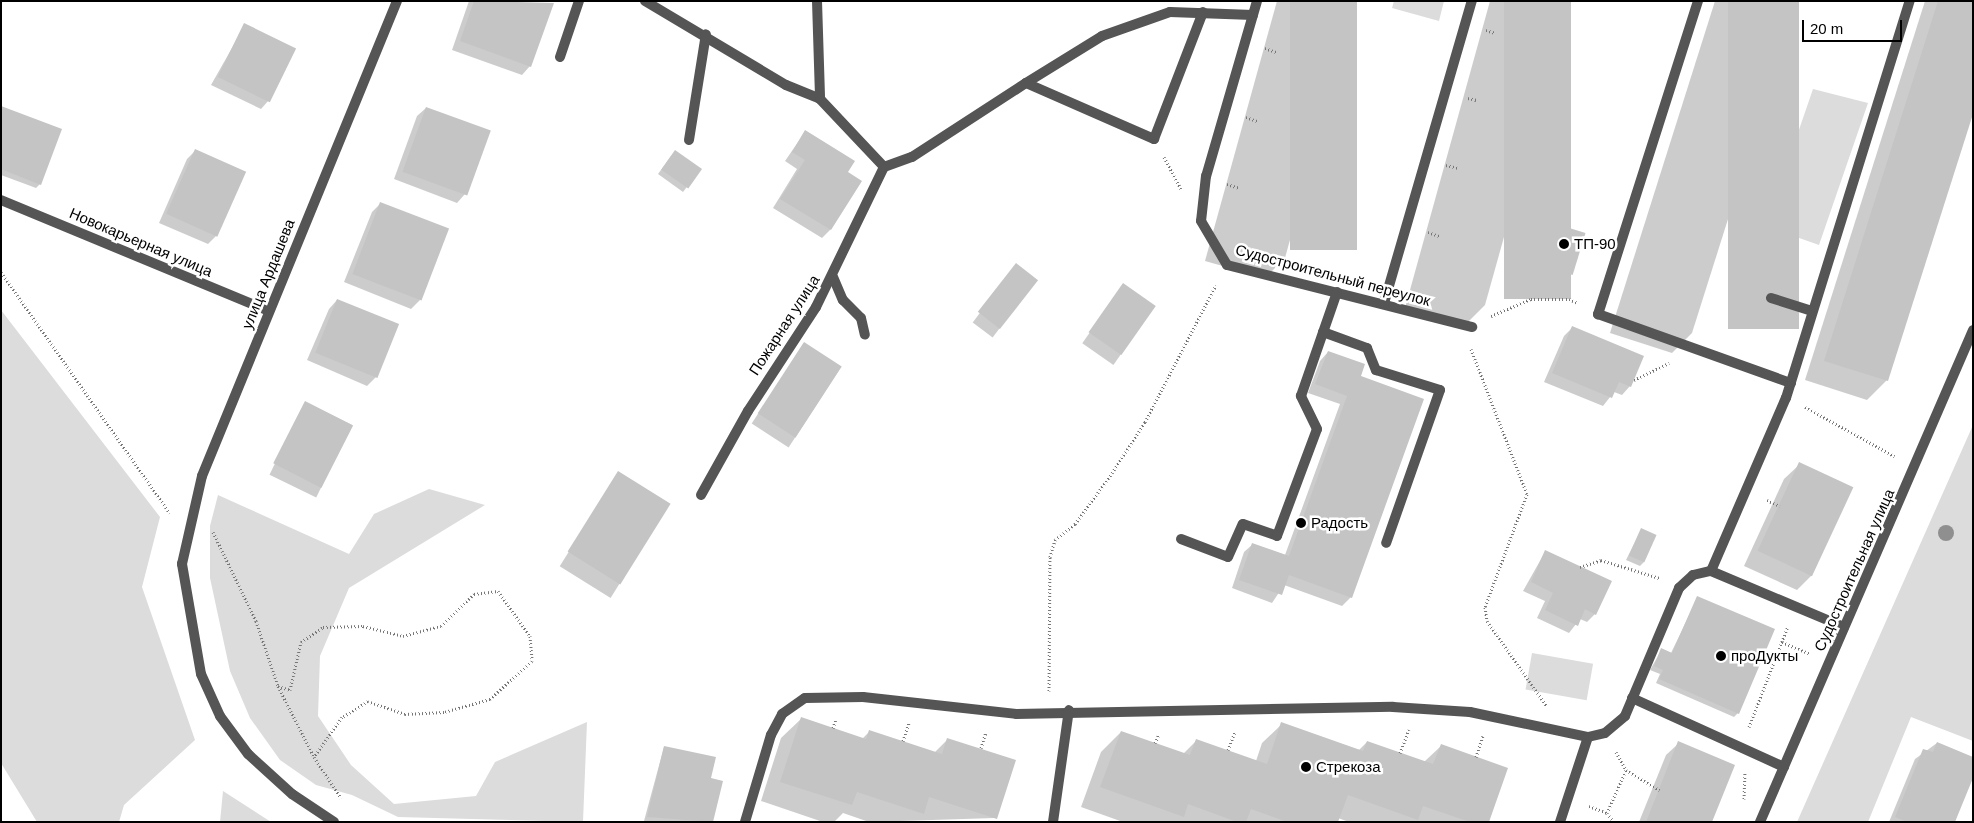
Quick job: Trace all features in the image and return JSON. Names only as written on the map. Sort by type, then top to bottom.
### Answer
[{"type":"street","name":"улица Ардашева","points":[[334,822],[284,788],[248,754],[220,716],[201,674],[182,564],[191,511],[269,311],[397,1]]},
{"type":"street","points":[[560,57],[579,1]]},
{"type":"street","points":[[645,1],[706,34],[786,85],[820,99],[884,167],[912,157],[1102,36],[1170,12],[1253,15]]},
{"type":"street","points":[[817,1],[820,99]]},
{"type":"street","points":[[1201,221],[1206,176],[1257,1]]},
{"type":"street","points":[[1384,303],[1472,1]]},
{"type":"street","points":[[1698,1],[1598,314],[1791,383]]},
{"type":"street","points":[[1711,572],[1786,398],[1910,1]]},
{"type":"street","points":[[1026,83],[1154,139],[1204,12]]},
{"type":"street","points":[[689,140],[706,34]]},
{"type":"street","name":"Пожарная улица","points":[[701,495],[748,411],[833,277],[844,245],[884,167]]},
{"type":"street","name":"Новокарьерная улица","points":[[1,200],[269,311]]},
{"type":"street","name":"Судостроительный переулок","points":[[1201,221],[1227,265],[1384,303],[1472,327]]},
{"type":"street","points":[[833,277],[843,300],[861,318],[865,336]]},
{"type":"street","points":[[1180,538],[1228,557],[1243,524],[1277,536],[1317,429],[1301,396],[1337,292]]},
{"type":"street","points":[[1771,298],[1812,311]]},
{"type":"street","name":"Судостроительная улица","points":[[1760,822],[1914,471],[1973,330]]},
{"type":"street","points":[[1323,332],[1367,348],[1376,370],[1440,390],[1386,543]]},
{"type":"street","points":[[745,822],[771,735],[782,714],[805,698],[863,698],[1016,714],[1069,710],[1393,707],[1470,712],[1588,737],[1605,733],[1625,716],[1680,588],[1693,575],[1711,572],[1844,627]]},
{"type":"street","points":[[1632,698],[1784,767]]},
{"type":"street","points":[[1053,822],[1069,710]]},
{"type":"street","points":[[1560,822],[1588,737]]},
{"type":"path","points":[[1154,139],[1201,221]]},
{"type":"path","points":[[1048,712],[1050,557],[1055,540],[1075,524],[1140,429],[1227,265]]},
{"type":"path","points":[[1,272],[186,536]]},
{"type":"path","points":[[1558,730],[1487,621],[1485,607],[1527,494],[1524,478],[1471,355],[1472,327],[1532,299],[1569,299],[1598,314]]},
{"type":"path","points":[[1634,380],[1678,358]]},
{"type":"path","points":[[1786,398],[1886,450],[1914,471]]},
{"type":"path","points":[[191,511],[210,526],[256,621],[278,686],[314,757],[343,801]]},
{"type":"path","points":[[1580,567],[1601,560],[1651,574]]},
{"type":"path","points":[[278,686],[290,690],[301,642],[324,627],[363,626],[404,636],[441,626],[474,594],[498,591],[530,636],[532,660],[490,699],[444,712],[405,714],[368,701],[342,717],[314,757]]},
{"type":"path","points":[[1750,718],[1796,607]]},
{"type":"path","points":[[1782,642],[1813,656]]},
{"type":"path","points":[[1766,652],[1776,656]]},
{"type":"path","points":[[1605,733],[1626,770],[1659,790]]},
{"type":"path","points":[[1614,822],[1607,813],[1626,770]]},
{"type":"shaded area","points":[[1394,1],[1444,1],[1439,21],[1392,8]]},
{"type":"shaded area","points":[[1813,89],[1868,103],[1819,245],[1785,233],[1791,210],[1781,182]]},
{"type":"shaded area","points":[[1,310],[160,517],[142,587],[195,740],[124,805],[119,822],[37,822],[1,763]]},
{"type":"shaded area","points":[[1973,425],[1973,741],[1911,717],[1868,822],[1797,822]]},
{"type":"shaded area","points":[[429,489],[485,505],[349,588],[320,656],[318,716],[351,765],[394,804],[476,796],[495,762],[587,722],[583,822],[398,817],[352,795],[316,785],[280,760],[250,718],[230,671],[210,578],[210,526],[218,495],[349,554],[374,514]]},
{"type":"shaded area","points":[[1532,653],[1593,664],[1587,700],[1526,689]]},
{"type":"shaded area","points":[[223,791],[271,822],[220,822]]},
{"type":"building","points":[[474,1],[554,3],[531,67],[460,41]]},
{"type":"building","points":[[1290,1],[1357,1],[1357,250],[1290,250]]},
{"type":"building","points":[[1504,1],[1571,1],[1571,299],[1504,299]]},
{"type":"building","points":[[1728,1],[1799,1],[1799,329],[1728,329]]},
{"type":"building","points":[[1938,1],[1973,1],[1973,114],[1888,381],[1824,361]]},
{"type":"building","points":[[244,23],[296,48],[270,102],[218,77]]},
{"type":"building","points":[[1,106],[62,129],[41,185],[1,169]]},
{"type":"building","points":[[426,107],[491,131],[467,195],[402,172]]},
{"type":"building","points":[[805,130],[855,161],[848,172],[862,181],[831,230],[780,199],[805,160],[792,152]]},
{"type":"building","points":[[195,149],[246,172],[217,237],[166,214]]},
{"type":"building","points":[[675,150],[702,169],[688,189],[661,170]]},
{"type":"building","points":[[380,202],[449,229],[421,300],[352,274]]},
{"type":"building","name":"ТП-90","points":[[1553,223],[1586,233],[1573,275],[1540,265]]},
{"type":"building","points":[[1016,263],[1038,280],[1000,329],[978,312]]},
{"type":"building","points":[[1123,283],[1156,306],[1121,355],[1089,332]]},
{"type":"building","points":[[337,299],[399,324],[377,378],[315,353]]},
{"type":"building","points":[[1572,326],[1644,356],[1631,387],[1619,382],[1612,398],[1552,373]]},
{"type":"building","points":[[804,342],[842,367],[795,438],[758,413]]},
{"type":"building","points":[[1328,351],[1365,364],[1361,376],[1424,399],[1352,598],[1289,575],[1282,595],[1239,580],[1252,543],[1289,556],[1347,396],[1315,384]]},
{"type":"building","points":[[305,401],[353,426],[321,488],[273,463]]},
{"type":"building","points":[[1799,462],[1853,487],[1812,576],[1758,551]]},
{"type":"building","points":[[618,471],[671,504],[620,584],[568,552]]},
{"type":"building","points":[[1641,528],[1657,535],[1644,562],[1629,555]]},
{"type":"building","points":[[1545,550],[1612,581],[1596,615],[1585,609],[1578,626],[1545,610],[1553,593],[1531,582]]},
{"type":"building","points":[[1697,596],[1775,629],[1739,714],[1659,679],[1663,670],[1654,666],[1661,648],[1672,653]]},
{"type":"building","points":[[801,717],[866,739],[869,730],[942,754],[947,738],[1016,760],[997,819],[929,797],[924,814],[857,792],[852,805],[780,782]]},
{"type":"building","points":[[1281,722],[1363,751],[1367,741],[1433,764],[1441,744],[1508,768],[1489,822],[1470,822],[1423,806],[1418,820],[1348,795],[1338,822],[1287,822],[1251,809],[1246,822],[1237,822],[1188,804],[1184,817],[1100,787],[1121,731],[1190,755],[1196,739],[1267,764]]},
{"type":"building","points":[[1678,741],[1735,765],[1712,822],[1646,822]]},
{"type":"building","points":[[1937,742],[1973,757],[1973,778],[1955,822],[1907,822],[1895,817],[1923,749],[1933,752]]},
{"type":"building","points":[[664,746],[716,757],[711,778],[723,781],[713,822],[647,817]]},
{"type":"place","name":"ТП-90","points":[[1564,244]]},
{"type":"place","name":"Радость","points":[[1301,523]]},
{"type":"place","name":"проДукты","points":[[1721,656]]},
{"type":"place","name":"Стрекоза","points":[[1306,767]]}]
